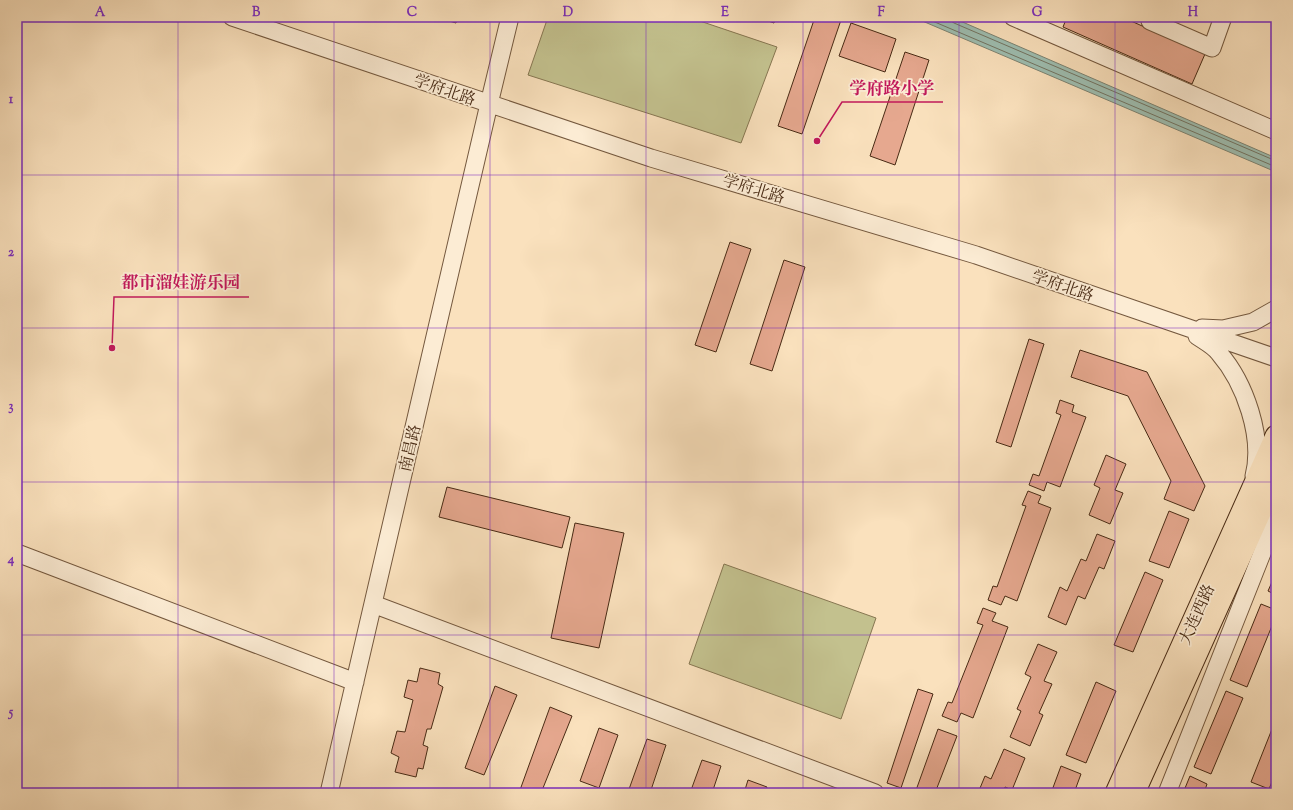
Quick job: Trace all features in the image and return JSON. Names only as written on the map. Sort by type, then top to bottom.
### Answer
[{"type":"main road","name":"大连西路","points":[[1116,793],[1276,436]]},
{"type":"main road","name":"大连西路","points":[[1134,793],[1276,477]]},
{"type":"street","name":"学府北路","points":[[232,17],[651,158],[976,255],[1276,358]]},
{"type":"street","name":"南昌路","points":[[329,793],[510,17]]},
{"type":"street","points":[[1013,17],[1276,130]]},
{"type":"street","points":[[1150,21],[1212,48],[1223,17]]},
{"type":"street","points":[[1186,327],[1223,328],[1252,322],[1276,309]]},
{"type":"street","points":[[1186,327],[1219,352],[1237,378],[1251,412],[1257,444],[1256,468],[1248,499]]},
{"type":"street","points":[[1166,793],[1276,518]]},
{"type":"street","points":[[17,553],[355,682]]},
{"type":"street","points":[[373,604],[875,793]]},
{"type":"shaded area","points":[[548,17],[688,17],[777,47],[741,143],[528,75]]},
{"type":"shaded area","points":[[724,564],[876,618],[841,719],[689,664]]},
{"type":"water","points":[[913,17],[951,17],[1276,158],[1276,172]]},
{"type":"building","points":[[436,17],[458,17],[456,23]]},
{"type":"building","points":[[756,17],[776,17],[774,23]]},
{"type":"building","points":[[815,17],[842,17],[802,134],[778,126]]},
{"type":"building","points":[[1067,17],[1122,17],[1205,54],[1192,84],[1063,27]]},
{"type":"building","points":[[851,23],[896,39],[885,72],[839,56]]},
{"type":"building","points":[[905,52],[929,60],[895,165],[870,156]]},
{"type":"building","points":[[730,242],[751,249],[716,352],[695,345]]},
{"type":"building","points":[[784,260],[805,267],[772,371],[750,364]]},
{"type":"building","points":[[1029,339],[1044,344],[1011,447],[996,442]]},
{"type":"building","points":[[1080,350],[1147,372],[1205,486],[1194,511],[1164,499],[1171,481],[1128,396],[1071,377]]},
{"type":"building","points":[[1060,400],[1074,405],[1072,412],[1086,417],[1060,487],[1047,482],[1044,491],[1029,485],[1033,474],[1039,476],[1061,415],[1056,413]]},
{"type":"building","points":[[1106,455],[1126,464],[1115,490],[1123,493],[1110,524],[1089,515],[1100,488],[1094,485]]},
{"type":"building","points":[[447,487],[570,517],[562,548],[439,517]]},
{"type":"building","points":[[1028,491],[1041,496],[1038,503],[1051,508],[1017,601],[1005,596],[1001,605],[988,600],[993,586],[997,587],[1026,506],[1022,505]]},
{"type":"building","points":[[1169,511],[1189,519],[1169,568],[1149,561]]},
{"type":"building","points":[[575,523],[624,533],[599,648],[551,638]]},
{"type":"building","points":[[1097,534],[1115,541],[1104,569],[1099,567],[1085,599],[1078,596],[1066,625],[1048,617],[1060,587],[1067,591],[1081,559],[1086,561]]},
{"type":"building","points":[[1145,572],[1163,580],[1133,652],[1114,645]]},
{"type":"building","points":[[1276,573],[1276,595],[1268,591]]},
{"type":"building","points":[[1261,604],[1276,610],[1276,616],[1247,687],[1230,680]]},
{"type":"building","points":[[983,608],[996,613],[992,621],[1008,627],[973,718],[961,713],[957,722],[942,716],[948,702],[952,703],[983,625],[977,623]]},
{"type":"building","points":[[1038,644],[1057,652],[1044,681],[1052,684],[1039,713],[1043,715],[1030,746],[1010,737],[1021,711],[1017,709],[1031,677],[1025,674]]},
{"type":"building","points":[[420,668],[440,673],[438,684],[443,687],[431,729],[427,729],[423,745],[428,747],[423,769],[418,768],[416,777],[395,772],[399,757],[391,753],[397,731],[405,732],[413,700],[404,697],[408,680],[417,682]]},
{"type":"building","points":[[1096,682],[1116,691],[1086,763],[1066,755]]},
{"type":"building","points":[[495,686],[517,695],[484,775],[465,768]]},
{"type":"building","points":[[918,689],[933,694],[901,788],[887,783]]},
{"type":"building","points":[[1226,691],[1243,698],[1211,774],[1194,767]]},
{"type":"building","points":[[550,707],[572,716],[541,793],[529,793],[520,790]]},
{"type":"building","points":[[1276,719],[1276,772],[1269,789],[1251,782]]},
{"type":"building","points":[[599,728],[618,735],[599,788],[580,781]]},
{"type":"building","points":[[938,729],[957,736],[935,793],[915,793]]},
{"type":"building","points":[[647,739],[666,745],[650,793],[628,792]]},
{"type":"building","points":[[1004,749],[1025,758],[1012,790],[1005,787],[1003,793],[978,793],[985,776],[991,779]]},
{"type":"building","points":[[702,760],[721,766],[712,793],[690,793]]},
{"type":"building","points":[[1061,766],[1081,774],[1074,793],[1051,793]]},
{"type":"building","points":[[1190,776],[1207,784],[1204,793],[1183,793]]},
{"type":"building","points":[[748,780],[767,787],[765,793],[744,793]]},
{"type":"place","name":"学府路小学","points":[[817,141]]},
{"type":"place","name":"都市溜娃游乐园","points":[[112,348]]}]
